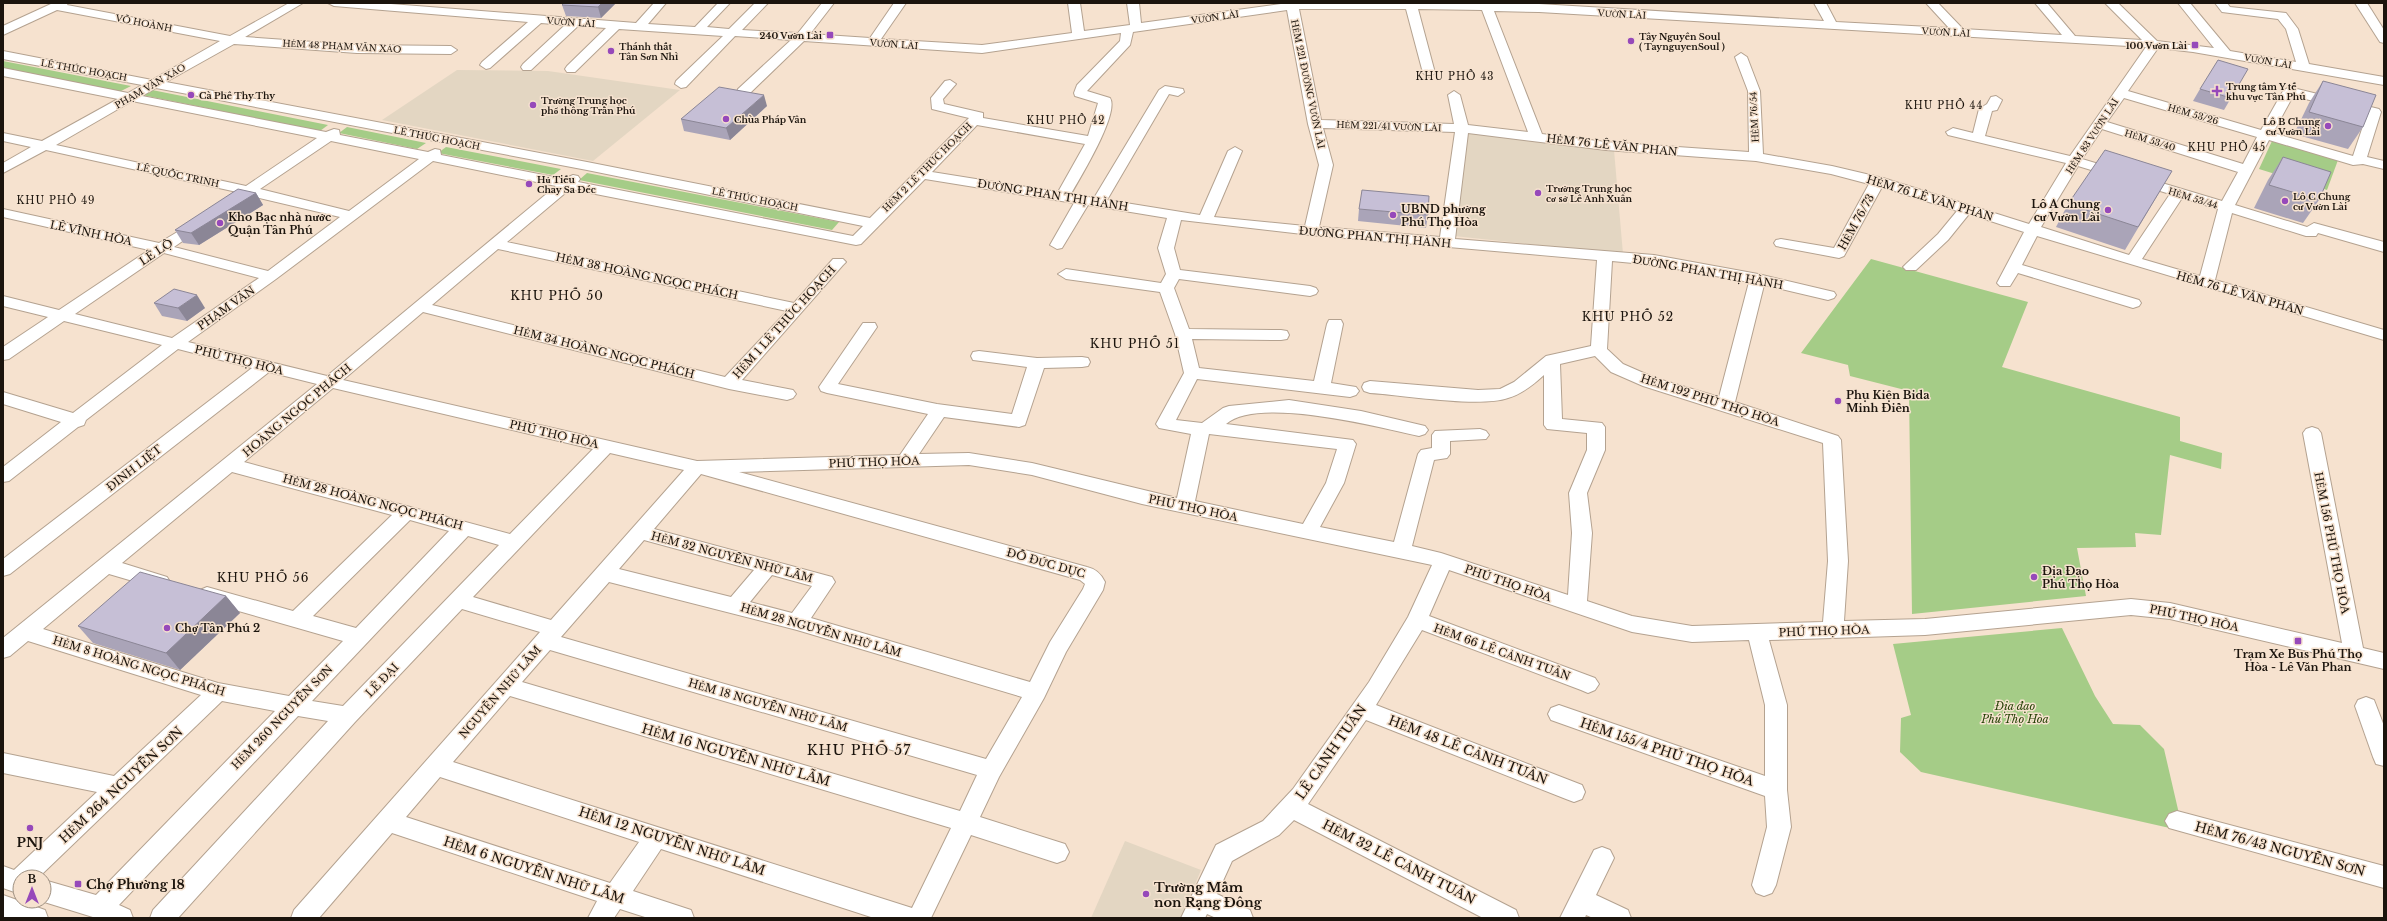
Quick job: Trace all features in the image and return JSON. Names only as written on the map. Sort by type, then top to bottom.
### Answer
[{"type":"street","name":"PHẠM VĂN XẢO","points":[[3,169],[297,3]]},
{"type":"street","name":"VƯỜN LÀI","points":[[334,3],[540,20],[982,49],[1079,37],[1292,6],[1539,5],[1710,14],[1832,25],[1960,33],[2070,37],[2153,44],[2225,53],[2384,81]]},
{"type":"street","points":[[639,27],[660,3]]},
{"type":"street","points":[[698,30],[724,3]]},
{"type":"street","points":[[681,84],[734,33],[762,3]]},
{"type":"street","points":[[743,92],[801,37],[828,3]]},
{"type":"street","points":[[873,42],[900,3]]},
{"type":"street","points":[[1074,3],[1079,37]]},
{"type":"street","points":[[1063,196],[1092,142],[1105,108],[1105,101],[1084,96],[1080,93],[1082,88],[1126,42],[1132,29],[1133,3]]},
{"type":"street","points":[[1820,3],[1832,25]]},
{"type":"street","points":[[1932,3],[1960,33]]},
{"type":"street","points":[[2041,3],[2070,37]]},
{"type":"street","points":[[2111,3],[2153,44]]},
{"type":"street","points":[[2184,3],[2225,53]]},
{"type":"street","points":[[2221,3],[2226,10],[2282,16],[2292,29],[2304,67]]},
{"type":"street","points":[[2361,3],[2384,39]]},
{"type":"street","name":"VÕ HOÀNH","points":[[58,4],[232,40]]},
{"type":"street","points":[[3,30],[58,4]]},
{"type":"street","points":[[1411,5],[1429,73]]},
{"type":"street","name":"HẺM 221 ĐƯỜNG VƯỜN LÀI","points":[[1292,6],[1315,124],[1326,165],[1311,231]]},
{"type":"street","points":[[1486,6],[1537,138]]},
{"type":"street","points":[[486,65],[540,20]]},
{"type":"street","points":[[528,67],[575,22]]},
{"type":"street","points":[[571,69],[616,25]]},
{"type":"street","name":"HẺM 48 PHẠM VĂN XẢO","points":[[232,40],[358,49],[451,50]]},
{"type":"street","name":"HẺM 83 VƯỜN LÀI","points":[[2005,284],[2033,229],[2075,161],[2120,93],[2151,52],[2153,44]]},
{"type":"street","name":"LÊ THÚC HOẠCH","points":[[3,55],[155,83],[450,142],[587,166],[863,232]]},
{"type":"street","name":"HẺM 76/54","points":[[1742,57],[1754,90],[1756,157]]},
{"type":"street","points":[[2328,71],[2341,103]]},
{"type":"street","name":"LÊ THÚC HOẠCH","points":[[3,72],[329,138],[568,184],[863,232]]},
{"type":"street","name":"HẺM 2 LÊ THÚC HOẠCH","points":[[863,232],[978,116],[937,106],[937,98],[950,84]]},
{"type":"street","points":[[1099,202],[1152,117],[1165,90],[1178,92]]},
{"type":"street","points":[[2206,283],[2226,208],[2289,90],[2374,112],[2353,159]]},
{"type":"street","name":"HẺM 53/26","points":[[2120,93],[2265,135],[2353,159],[2384,165]]},
{"type":"street","points":[[1447,243],[1462,128],[1454,95]]},
{"type":"street","points":[[1978,138],[1986,109],[1992,107],[1996,100]]},
{"type":"street","points":[[974,120],[1092,142]]},
{"type":"street","name":"LÊ LỘ","points":[[3,355],[161,248],[329,138],[348,121]]},
{"type":"street","name":"HẺM 221/41 VƯỜN LÀI","points":[[1315,124],[1378,124],[1462,128]]},
{"type":"street","name":"HẺM 53/40","points":[[2100,124],[2246,170]]},
{"type":"street","name":"HẺM 76 LÊ VĂN PHAN","points":[[1462,128],[1606,146],[1756,157],[1832,170],[1878,181],[2133,261],[2384,335]]},
{"type":"street","name":"HẺM 53/44","points":[[1953,132],[2075,161],[2226,208],[2384,247]]},
{"type":"street","name":"LÊ QUỐC TRINH","points":[[3,137],[250,191],[352,216]]},
{"type":"street","name":"PHẠM VẤN","points":[[3,476],[78,421],[174,344],[271,276],[450,142]]},
{"type":"street","points":[[1205,220],[1235,151]]},
{"type":"street","name":"HOÀNG NGỌC PHÁCH","points":[[3,650],[421,307],[568,184],[587,166]]},
{"type":"street","name":"ĐƯỜNG PHAN THỊ HÀNH","points":[[921,174],[1084,199],[1205,220],[1311,231],[1654,260],[1758,279],[1828,295]]},
{"type":"street","name":"HẺM 76/73","points":[[1781,244],[1838,253],[1878,181]]},
{"type":"street","points":[[2133,261],[2178,194]]},
{"type":"street","points":[[1057,245],[1084,199]]},
{"type":"street","points":[[1912,267],[1943,237],[1967,208]]},
{"type":"street","name":"LÊ VĨNH HÒA","points":[[3,214],[161,248],[271,276]]},
{"type":"street","points":[[1175,214],[1166,248],[1170,281],[1192,373],[1165,424],[1347,444],[1335,483],[1308,532]]},
{"type":"street","name":"HẺM 38 HOÀNG NGỌC PHÁCH","points":[[496,244],[798,309]]},
{"type":"street","points":[[1370,387],[1478,396],[1503,394],[1520,386],[1552,360],[1599,350],[1605,256]]},
{"type":"street","name":"HẺM 1 LÊ THÚC HOẠCH","points":[[729,383],[798,309],[838,262]]},
{"type":"street","points":[[2014,268],[2133,303]]},
{"type":"street","points":[[1066,274],[1310,291]]},
{"type":"street","points":[[1726,405],[1758,279]]},
{"type":"street","name":"PHÚ THỌ HÒA","points":[[3,301],[330,382],[697,467],[968,459],[1032,469],[1185,506],[1444,561],[1632,624],[1692,634],[1757,633],[1950,625],[2131,607],[2170,611],[2384,661]]},
{"type":"street","name":"HẺM 34 HOÀNG NGỌC PHÁCH","points":[[421,307],[729,383],[787,394]]},
{"type":"street","points":[[1321,388],[1335,324]]},
{"type":"street","points":[[869,327],[827,387],[940,410],[1019,421],[1037,363]]},
{"type":"street","points":[[1183,334],[1281,335]]},
{"type":"street","name":"HẺM 192 PHÚ THỌ HÒA","points":[[1599,350],[1617,368],[1649,382],[1726,405],[1832,440],[1838,561],[1833,630]]},
{"type":"street","points":[[979,356],[1037,363],[1082,362]]},
{"type":"street","points":[[1552,360],[1553,425],[1596,427],[1596,450],[1578,493],[1582,532],[1577,606]]},
{"type":"street","name":"ĐINH LIỆT","points":[[3,570],[266,366]]},
{"type":"street","points":[[1192,373],[1350,391]]},
{"type":"street","points":[[3,398],[78,421]]},
{"type":"street","points":[[1185,506],[1206,429],[1229,412],[1289,406],[1361,417],[1419,430]]},
{"type":"street","points":[[905,461],[940,410]]},
{"type":"street","name":"HẺM 156 PHÚ THỌ HÒA","points":[[2312,433],[2354,654]]},
{"type":"street","points":[[1401,551],[1427,454],[1441,454],[1441,435],[1480,435]]},
{"type":"street","name":"LÊ ĐẠI","points":[[162,918],[347,716],[606,446]]},
{"type":"street","name":"HẺM 28 HOÀNG NGỌC PHÁCH","points":[[230,465],[465,527],[515,542]]},
{"type":"street","name":"NGUYỄN NHỮ LÃM","points":[[303,918],[697,467]]},
{"type":"street","name":"ĐỖ ĐỨC DỤC","points":[[697,467],[1087,574],[1095,582],[1093,590],[1057,648],[1036,692],[991,770],[967,823],[919,918]]},
{"type":"street","points":[[298,619],[407,512]]},
{"type":"street","name":"HẺM 260 NGUYỄN SƠN","points":[[111,913],[293,705],[465,527]]},
{"type":"street","name":"HẺM 32 NGUYỄN NHỮ LÃM","points":[[640,532],[825,582],[797,622]]},
{"type":"street","name":"LÊ CẢNH TUÂN","points":[[1198,909],[1224,853],[1271,828],[1301,796],[1361,709],[1417,620],[1444,561]]},
{"type":"street","points":[[107,566],[359,637]]},
{"type":"street","points":[[735,606],[768,567]]},
{"type":"street","name":"HẺM 28 NGUYỄN NHỮ LÃM","points":[[604,573],[797,622],[1036,692]]},
{"type":"street","name":"HẺM 18 NGUYỄN NHỮ LÃM","points":[[458,600],[550,635],[991,770]]},
{"type":"street","name":"HẺM 66 LÊ CẢNH TUÂN","points":[[1417,620],[1588,684]]},
{"type":"street","name":"HẺM 8 HOÀNG NGỌC PHÁCH","points":[[26,632],[218,692],[347,716]]},
{"type":"street","points":[[1757,633],[1776,705],[1776,790],[1780,827],[1764,885]]},
{"type":"street","name":"HẺM 16 NGUYỄN NHỮ LÃM","points":[[505,686],[967,823],[1057,852]]},
{"type":"street","name":"HẺM 264 NGUYỄN SƠN","points":[[29,869],[119,787],[218,692]]},
{"type":"street","points":[[2366,706],[2384,757]]},
{"type":"street","name":"HẺM 48 LÊ CẢNH TUÂN","points":[[1361,709],[1574,792]]},
{"type":"street","name":"HẺM 155/4 PHÚ THỌ HÒA","points":[[1559,714],[1776,790]]},
{"type":"street","points":[[3,763],[119,787]]},
{"type":"street","name":"HẺM 12 NGUYỄN NHỮ LÃM","points":[[436,766],[909,918]]},
{"type":"street","name":"HẺM 32 LÊ CẢNH TUÂN","points":[[1291,807],[1507,918]]},
{"type":"street","name":"HẺM 6 NGUYỄN NHỮ LÃM","points":[[387,821],[682,918]]},
{"type":"street","name":"HẺM 76/43 NGUYỄN SƠN","points":[[2177,821],[2384,877]]},
{"type":"street","points":[[600,918],[657,836]]},
{"type":"street","points":[[1602,858],[1577,909],[1619,918]]},
{"type":"street","points":[[52,894],[111,913]]},
{"type":"street","points":[[3,906],[36,918]]},
{"type":"street","points":[[1198,909],[1241,918]]},
{"type":"shaded area","name":"Trường Trung học phổ thông Trần Phú","points":[[457,70],[548,71],[680,90],[593,161],[382,120]]},
{"type":"shaded area","name":"Trường Trung học cơ sở Lê Anh Xuân","points":[[1467,132],[1614,150],[1623,254],[1454,236]]},
{"type":"shaded area","name":"Trường Mầm non Rạng Đông","points":[[1125,841],[1201,870],[1181,918],[1091,918]]},
{"type":"green space","points":[[3,61],[131,86],[119,92],[3,68]]},
{"type":"green space","points":[[152,90],[328,125],[320,131],[142,95]]},
{"type":"green space","points":[[347,127],[426,143],[417,149],[339,133]]},
{"type":"green space","points":[[2272,141],[2338,160],[2327,190],[2259,169]]},
{"type":"green space","points":[[446,147],[561,169],[553,175],[438,153]]},
{"type":"green space","points":[[587,173],[839,222],[832,230],[579,180]]},
{"type":"green space","points":[[1871,259],[2028,302],[2002,367],[2180,417],[2180,441],[2222,453],[2221,469],[2170,455],[2161,535],[2135,533],[2136,547],[2077,548],[2086,596],[1912,614],[1909,391],[1850,376],[1848,365],[1801,353]]},
{"type":"green space","name":"Địa đạo Phú Thọ Hòa","points":[[2062,628],[2095,696],[2113,724],[2140,725],[2164,749],[2183,831],[1921,772],[1900,752],[1901,718],[1911,715],[1893,644]]},
{"type":"building","points":[[564,3],[602,3],[598,7],[562,5]]},
{"type":"building","points":[[2218,60],[2248,69],[2231,98],[2200,89]]},
{"type":"building","points":[[2323,81],[2376,95],[2363,127],[2309,112]]},
{"type":"building","points":[[719,87],[764,95],[726,128],[681,119]]},
{"type":"building","points":[[2105,150],[2172,171],[2138,227],[2068,204]]},
{"type":"building","points":[[2283,157],[2331,172],[2319,200],[2269,185]]},
{"type":"building","points":[[238,189],[256,193],[191,233],[175,230]]},
{"type":"building","points":[[1362,190],[1429,196],[1428,215],[1359,209]]},
{"type":"building","points":[[174,289],[197,295],[178,308],[154,303]]},
{"type":"building","points":[[140,572],[226,596],[166,653],[78,626]]},
{"type":"place","name":"240 Vườn Lài","points":[[830,35]]},
{"type":"place","name":"Tây Nguyên Soul ( TaynguyenSoul )","points":[[1631,41]]},
{"type":"place","name":"100 Vườn Lài","points":[[2195,45]]},
{"type":"place","name":"Thánh thất Tân Sơn Nhì","points":[[611,51]]},
{"type":"place","name":"Trung tâm Y tế khu vực Tân Phú","points":[[2217,91]]},
{"type":"place","name":"Cà Phê Thy Thy","points":[[191,95]]},
{"type":"place","name":"Trường Trung học phổ thông Trần Phú","points":[[533,105]]},
{"type":"place","name":"Chùa Pháp Vân","points":[[726,119]]},
{"type":"place","name":"Lô B Chung cư Vườn Lài","points":[[2328,126]]},
{"type":"place","name":"Hủ Tiếu Chay Sa Đéc","points":[[529,184]]},
{"type":"place","name":"Trường Trung học cơ sở Lê Anh Xuân","points":[[1538,193]]},
{"type":"place","name":"Lô C Chung cư Vườn Lài","points":[[2285,201]]},
{"type":"place","name":"Lô A Chung cư Vườn Lài","points":[[2108,210]]},
{"type":"place","name":"UBND phường Phú Thọ Hòa","points":[[1393,215]]},
{"type":"place","name":"Kho Bạc nhà nước Quận Tân Phú","points":[[220,223]]},
{"type":"place","name":"Phụ Kiện Bida Minh Điền","points":[[1838,401]]},
{"type":"place","name":"Địa Đạo Phú Thọ Hòa","points":[[2034,577]]},
{"type":"place","name":"Chợ Tân Phú 2","points":[[167,628]]},
{"type":"place","name":"Trạm Xe Bus Phú Thọ Hòa - Lê Văn Phan","points":[[2298,641]]},
{"type":"place","name":"PNJ","points":[[30,828]]},
{"type":"place","name":"Chợ Phường 18","points":[[78,884]]},
{"type":"place","name":"Trường Mầm non Rạng Đông","points":[[1146,894]]},
{"type":"district","name":"KHU PHỐ 43","points":[[1455,76]]},
{"type":"district","name":"KHU PHỐ 44","points":[[1944,105]]},
{"type":"district","name":"KHU PHỐ 42","points":[[1066,120]]},
{"type":"district","name":"KHU PHỐ 45","points":[[2227,147]]},
{"type":"district","name":"KHU PHỐ 49","points":[[56,200]]},
{"type":"district","name":"KHU PHỐ 50","points":[[557,295]]},
{"type":"district","name":"KHU PHỐ 52","points":[[1628,316]]},
{"type":"district","name":"KHU PHỐ 51","points":[[1135,343]]},
{"type":"district","name":"KHU PHỐ 56","points":[[263,577]]},
{"type":"district","name":"KHU PHỐ 57","points":[[859,750]]}]
